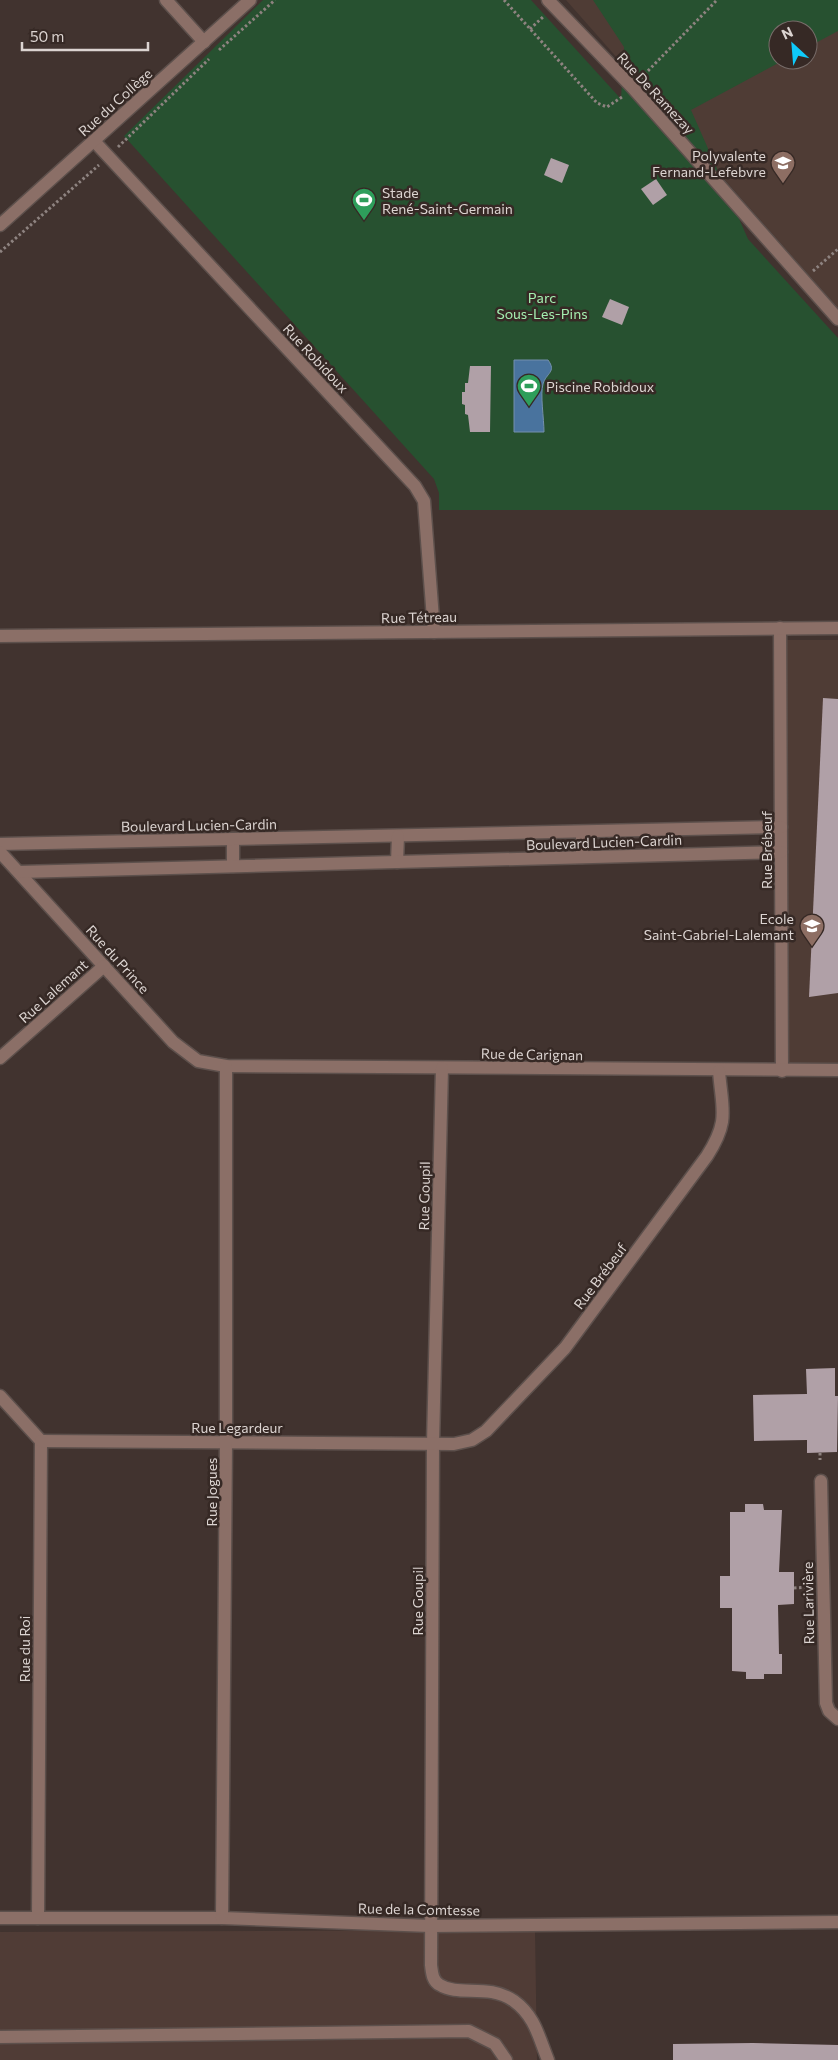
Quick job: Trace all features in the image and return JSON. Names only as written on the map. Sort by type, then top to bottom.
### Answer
[{"type":"street","points":[[166,0],[204,42]]},
{"type":"street","name":"Rue du Collège","points":[[0,226],[250,0]]},
{"type":"street","name":"Rue De Ramezay","points":[[551,2],[632,87],[838,319]]},
{"type":"street","name":"Rue Robidoux","points":[[94,141],[415,486],[424,501],[434,632]]},
{"type":"street","name":"Rue Brébeuf","points":[[780,628],[782,1071]]},
{"type":"street","name":"Rue Tétreau","points":[[0,636],[838,628]]},
{"type":"street","name":"Boulevard Lucien-Cardin","points":[[0,844],[781,827]]},
{"type":"street","points":[[582,832],[582,857]]},
{"type":"street","points":[[397,862],[398,836]]},
{"type":"street","points":[[233,839],[233,866]]},
{"type":"street","name":"Rue du Prince","points":[[0,852],[173,1042],[198,1061],[226,1066]]},
{"type":"street","name":"Boulevard Lucien-Cardin","points":[[19,872],[781,852]]},
{"type":"street","name":"Rue Lalemant","points":[[0,1058],[104,966]]},
{"type":"street","name":"Rue de Carignan","points":[[226,1066],[719,1071],[838,1070]]},
{"type":"street","name":"Rue Jogues","points":[[222,1918],[226,1442],[226,1066]]},
{"type":"street","name":"Rue Goupil","points":[[442,1068],[433,1444],[431,1965],[435,1981],[448,1988],[490,1991],[514,2001],[532,2019],[548,2060]]},
{"type":"street","name":"Rue Brébeuf","points":[[433,1444],[454,1444],[472,1440],[486,1431],[565,1348],[718,1140],[724,1116],[719,1071]]},
{"type":"street","points":[[0,1396],[41,1441]]},
{"type":"street","name":"Rue Legardeur","points":[[41,1441],[433,1444]]},
{"type":"street","name":"Rue du Roi","points":[[38,1918],[41,1441]]},
{"type":"street","name":"Rue Larivière","points":[[821,1481],[826,1703],[829,1711],[838,1719]]},
{"type":"street","name":"Rue de la Comtesse","points":[[0,1918],[222,1918],[430,1926],[838,1922]]},
{"type":"street","points":[[0,2037],[469,2031],[495,2044],[506,2060]]},
{"type":"path","points":[[0,252],[108,156],[215,53],[275,0]]},
{"type":"path","points":[[504,0],[597,102],[607,106],[621,98],[717,0]]},
{"type":"path","points":[[530,29],[551,2]]},
{"type":"path","points":[[803,280],[838,249]]},
{"type":"path","points":[[820,1453],[820,1460]]},
{"type":"shaded area","name":"Polyvalente Fernand-Lefebvre","points":[[566,0],[838,0],[838,308]]},
{"type":"shaded area","name":"Ecole Saint-Gabriel-Lalemant","points":[[784,640],[838,640],[838,1067],[786,1068]]},
{"type":"shaded area","points":[[535,1930],[537,2060],[0,2060],[0,1932]]},
{"type":"green space","name":"Parc Sous-Les-Pins","points":[[263,0],[531,0],[621,99],[624,47],[593,0],[838,0],[838,31],[818,42],[818,20],[768,20],[768,69],[691,110],[748,239],[838,338],[838,510],[439,510],[439,493],[434,479],[124,136]]},
{"type":"water","name":"Piscine Robidoux","points":[[514,360],[548,360],[550,364],[551,370],[544,380],[542,388],[544,432],[514,432]]},
{"type":"building","points":[[551,158],[569,165],[562,183],[544,175]]},
{"type":"building","points":[[656,179],[667,195],[653,205],[641,189]]},
{"type":"building","points":[[610,299],[629,307],[622,325],[602,317]]},
{"type":"building","points":[[470,366],[491,366],[490,432],[470,432],[468,415],[465,414],[465,405],[462,404],[462,392],[465,392],[465,383],[468,383]]},
{"type":"building","points":[[823,698],[838,699],[838,993],[809,997]]},
{"type":"building","points":[[835,1368],[835,1396],[838,1396],[837,1452],[807,1453],[807,1440],[754,1441],[753,1395],[807,1394],[806,1369]]},
{"type":"building","points":[[745,1504],[763,1504],[764,1510],[782,1510],[779,1572],[794,1572],[794,1604],[778,1605],[779,1654],[782,1654],[782,1674],[764,1674],[764,1679],[746,1679],[746,1672],[732,1671],[732,1608],[720,1608],[720,1576],[730,1576],[730,1512],[745,1512]]},
{"type":"building","points":[[673,2044],[838,2045],[838,2060],[673,2060]]},
{"type":"place","name":"Polyvalente Fernand-Lefebvre","points":[[783,184]]},
{"type":"place","name":"Stade René-Saint-Germain","points":[[364,221]]},
{"type":"place","name":"Piscine Robidoux","points":[[529,407]]},
{"type":"place","name":"Ecole Saint-Gabriel-Lalemant","points":[[812,947]]}]
